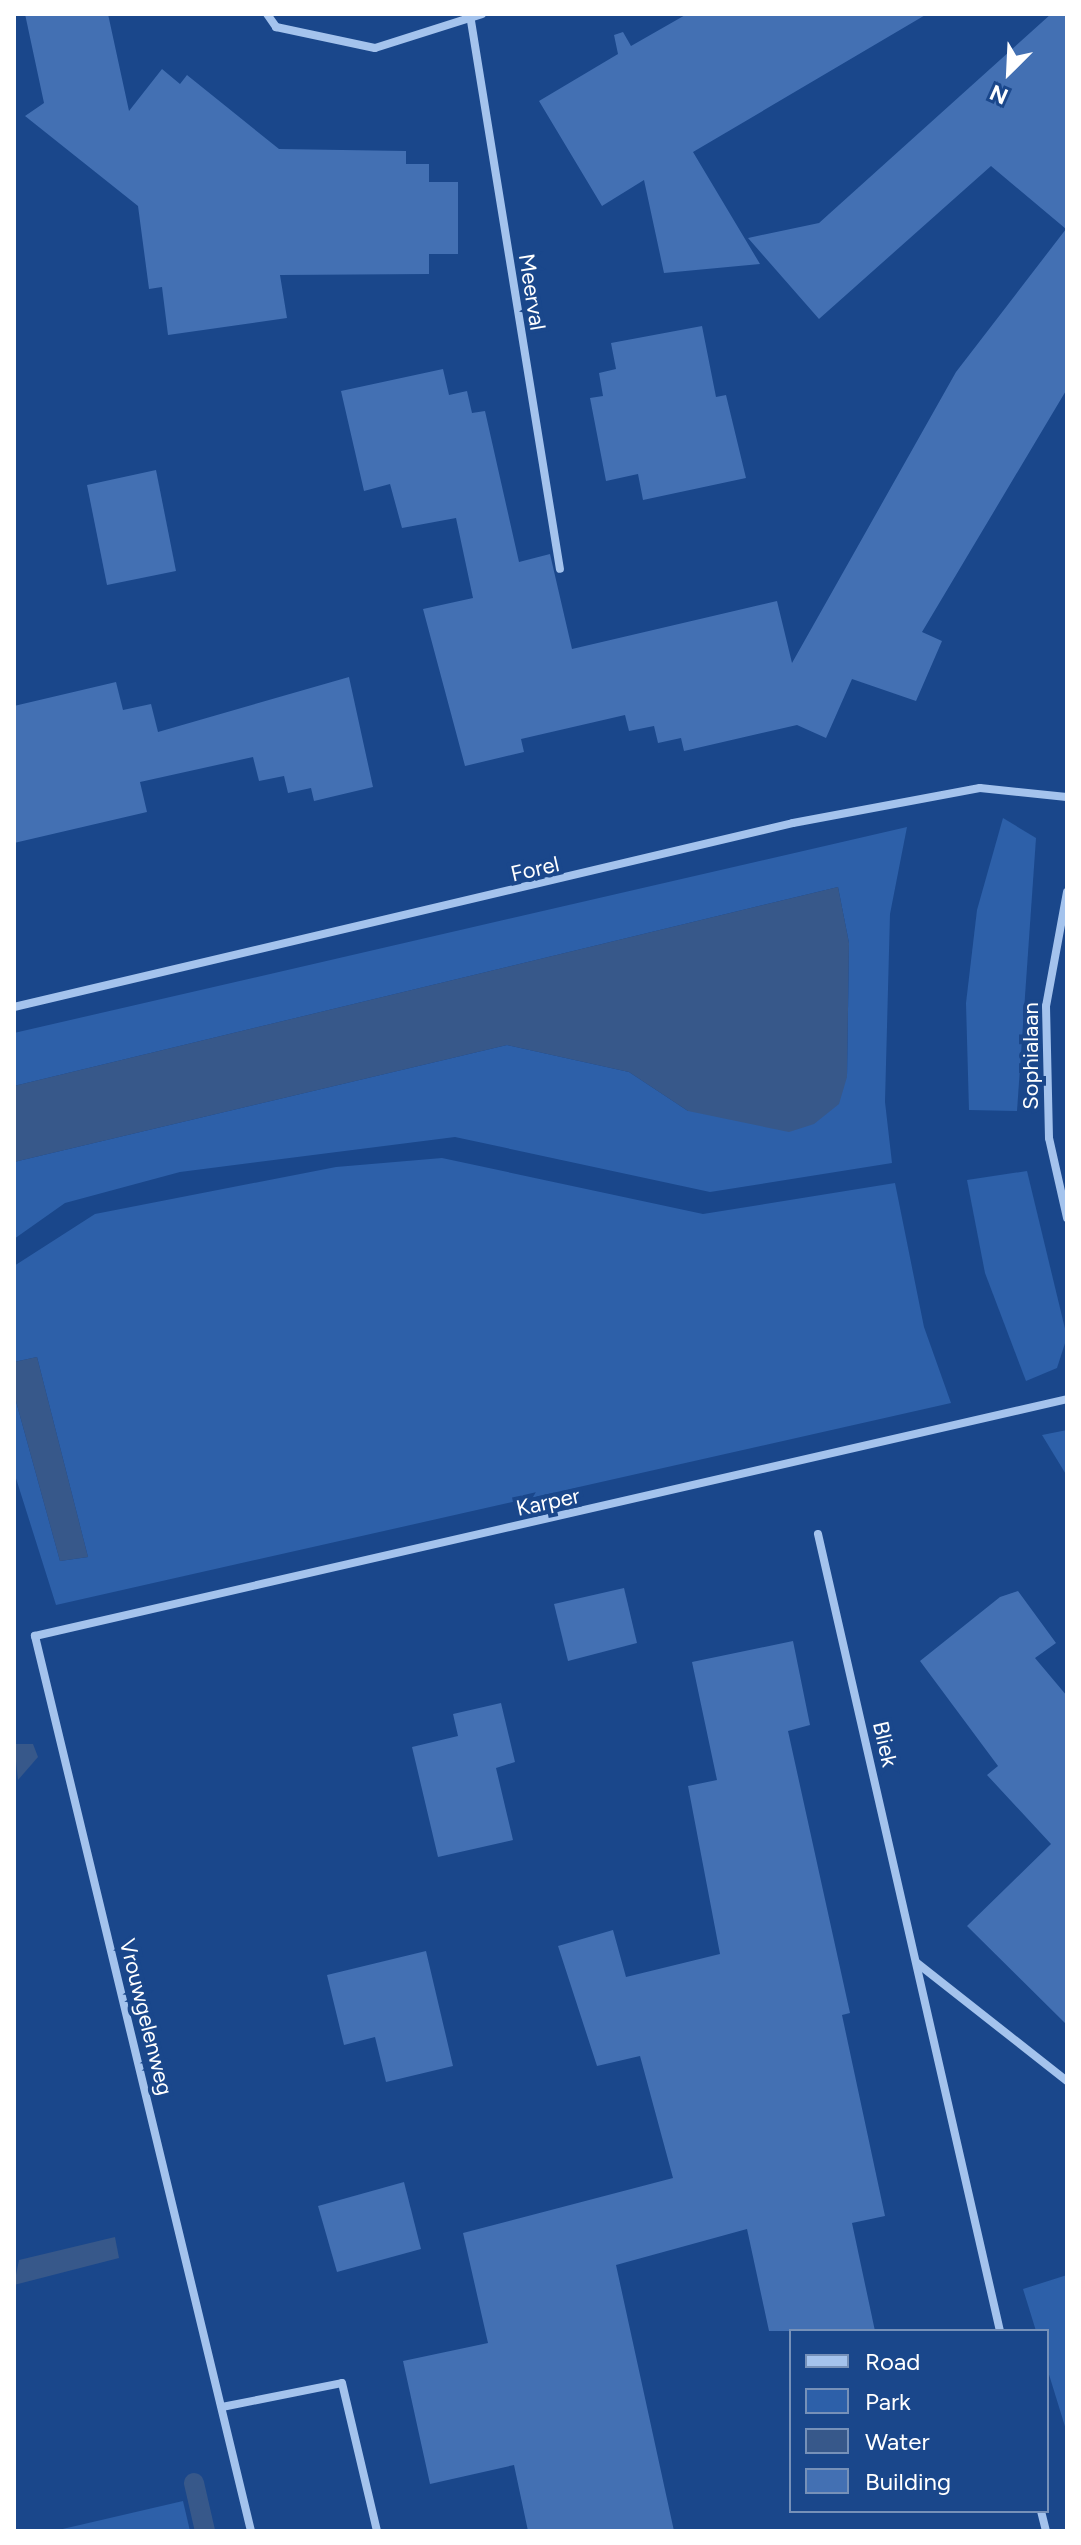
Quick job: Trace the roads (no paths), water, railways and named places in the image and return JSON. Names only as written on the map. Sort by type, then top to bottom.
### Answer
[{"type":"street","points":[[267,14],[276,27],[375,48],[471,21],[482,14]]},
{"type":"street","name":"Meerval","points":[[471,21],[560,569]]},
{"type":"street","name":"Forel","points":[[14,1007],[793,823],[980,788],[1067,797]]},
{"type":"street","name":"Sophialaan","points":[[1067,892],[1046,1006],[1049,1138],[1067,1218]]},
{"type":"street","name":"Karper","points":[[35,1636],[1067,1399]]},
{"type":"street","name":"Bliek","points":[[818,1534],[1000,2329]]},
{"type":"street","name":"Vrouwgelenweg","points":[[35,1636],[251,2531]]},
{"type":"street","points":[[916,1962],[1067,2081]]},
{"type":"street","points":[[222,2407],[342,2383],[377,2531]]},
{"type":"water","points":[[838,887],[849,943],[847,1077],[839,1104],[814,1124],[789,1132],[688,1111],[629,1072],[507,1045],[14,1162],[14,1086]]},
{"type":"water","points":[[37,1357],[88,1557],[60,1561],[14,1394],[14,1362]]},
{"type":"water","points":[[14,1744],[33,1744],[38,1757],[18,1780]]},
{"type":"water","points":[[115,2237],[119,2258],[14,2285],[19,2260]]},
{"type":"waterway","points":[[194,2483],[205,2531]]}]
